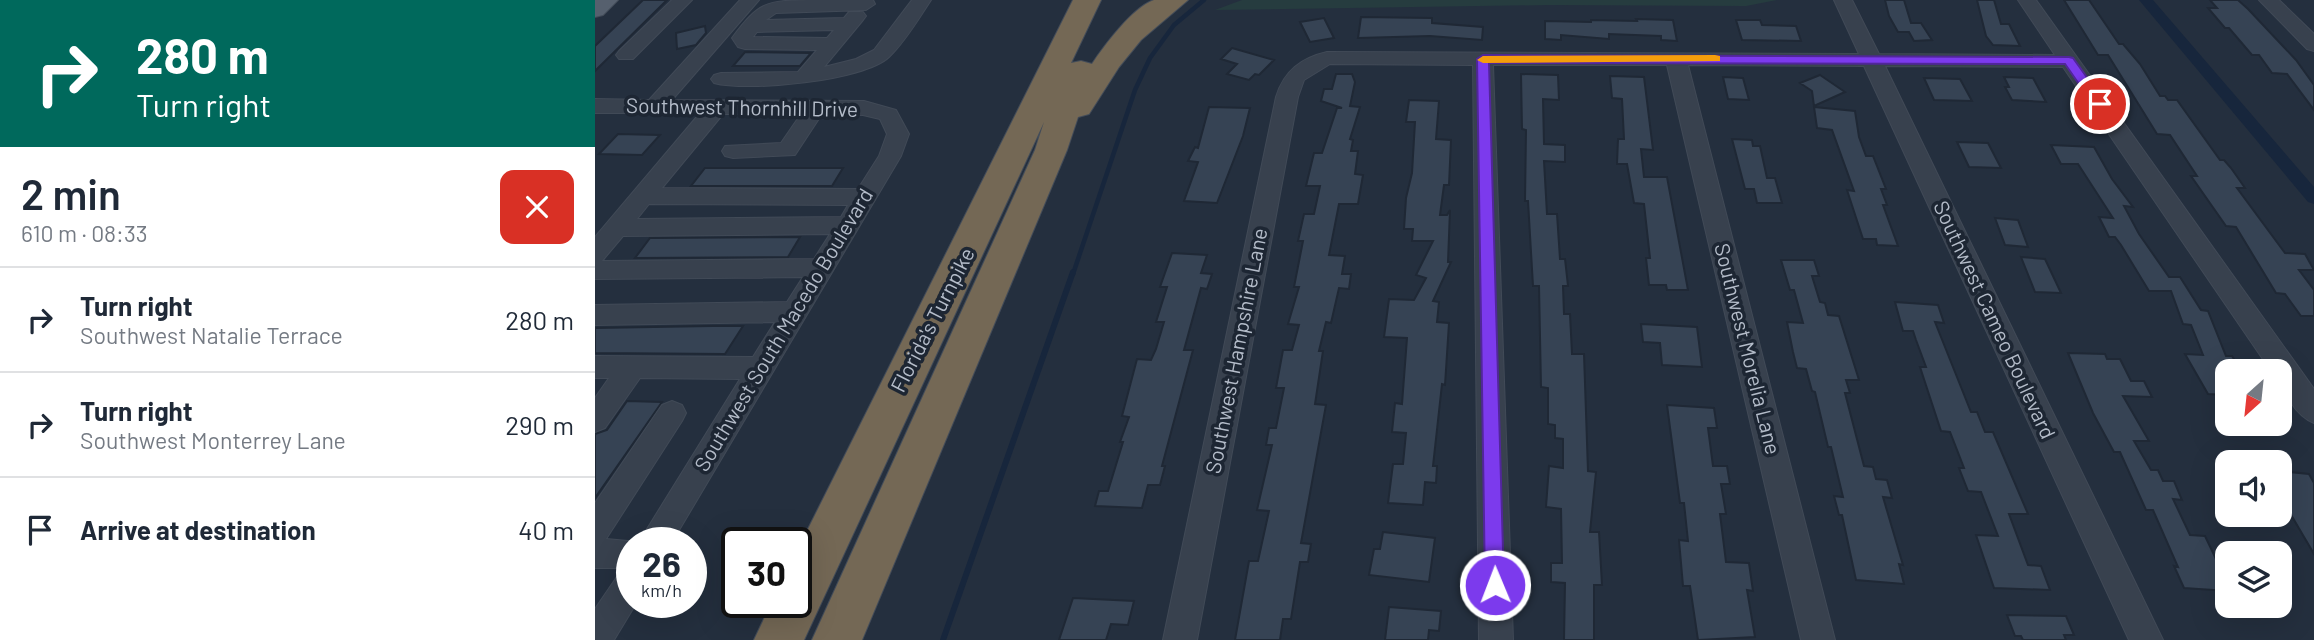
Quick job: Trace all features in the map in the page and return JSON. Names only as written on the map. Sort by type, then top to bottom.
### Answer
[{"type":"highway","points":[[920,344],[948,260],[1056,17],[1060,0]]},
{"type":"highway","name":"Florida's Turnpike","points":[[779,640],[1087,0]]},
{"type":"highway","name":"Florida's Turnpike","points":[[837,640],[1051,150],[1066,104],[1112,0]]},
{"type":"highway","points":[[1051,150],[1122,43],[1143,22],[1174,0]]},
{"type":"main road","points":[[595,10],[606,0]]},
{"type":"street","points":[[627,55],[683,0]]},
{"type":"street","points":[[655,107],[750,0]]},
{"type":"street","points":[[721,79],[804,78],[863,63],[881,54],[922,0]]},
{"type":"street","name":"Southwest Cameo Boulevard","points":[[1843,0],[2146,640]]},
{"type":"street","points":[[2027,0],[2314,411]]},
{"type":"street","points":[[2268,0],[2314,45]]},
{"type":"street","points":[[833,44],[745,43],[742,38],[761,13],[771,7],[868,2]]},
{"type":"street","points":[[779,108],[868,2]]},
{"type":"street","points":[[751,26],[850,24]]},
{"type":"street","name":"Southwest Hampshire Lane","points":[[1180,640],[1291,79],[1327,58],[1483,59]]},
{"type":"street","points":[[1496,640],[1483,59],[2069,61]]},
{"type":"street","name":"Southwest Morelia Lane","points":[[1676,59],[1818,640]]},
{"type":"street","name":"Southwest Thornhill Drive","points":[[595,106],[864,108],[888,115]]},
{"type":"street","points":[[595,254],[612,222],[643,196],[716,108]]},
{"type":"street","points":[[733,151],[787,150],[816,108]]},
{"type":"street","name":"Southwest South Macedo Boulevard","points":[[664,527],[890,156],[898,134],[888,115]]},
{"type":"street","points":[[643,196],[865,197]]},
{"type":"street","points":[[612,222],[848,225]]},
{"type":"street","points":[[595,270],[822,268]]},
{"type":"street","points":[[595,315],[795,312]]},
{"type":"street","points":[[595,367],[761,368]]},
{"type":"street","points":[[595,420],[632,368]]},
{"type":"street","points":[[595,529],[672,413]]},
{"type":"street","points":[[595,553],[616,554]]},
{"type":"street","points":[[595,640],[616,606]]},
{"type":"green space","points":[[1242,0],[1777,0],[1746,6],[1550,5],[1215,10]]},
{"type":"building","points":[[643,0],[667,0],[595,71],[595,46]]},
{"type":"building","points":[[1885,0],[1904,0],[1911,23],[1921,23],[1932,40],[1914,41],[1909,32],[1898,32],[1889,16]]},
{"type":"building","points":[[1977,0],[1994,0],[2001,24],[2009,24],[2020,46],[1993,45],[1986,36]]},
{"type":"building","points":[[2064,0],[2089,0],[2119,44],[2123,44],[2140,64],[2160,96],[2177,100],[2220,160],[2224,160],[2231,168],[2245,188],[2237,188],[2285,253],[2305,254],[2314,270],[2299,270],[2314,290],[2314,316],[2301,316],[2285,294],[2276,293],[2236,227],[2226,226],[2191,176],[2197,176],[2170,135],[2157,134],[2108,55],[2098,55]]},
{"type":"building","points":[[2210,0],[2238,0],[2248,9],[2296,60],[2314,85],[2314,110],[2287,74],[2272,73],[2259,55],[2252,55],[2229,28],[2225,28],[2208,8],[2217,8]]},
{"type":"building","points":[[1361,17],[1432,18],[1432,23],[1483,27],[1482,40],[1430,36],[1358,38]]},
{"type":"building","points":[[1324,18],[1334,38],[1310,42],[1300,22]]},
{"type":"building","points":[[1636,19],[1673,20],[1677,41],[1661,40],[1661,36],[1609,34],[1609,39],[1561,35],[1561,40],[1545,39],[1545,21],[1637,21]]},
{"type":"building","points":[[1736,20],[1760,20],[1762,25],[1796,26],[1801,41],[1742,40]]},
{"type":"building","points":[[705,26],[706,33],[696,45],[677,49],[676,33]]},
{"type":"building","points":[[1232,48],[1274,60],[1259,75],[1255,74],[1249,80],[1227,74],[1237,64],[1221,59]]},
{"type":"building","points":[[745,52],[811,53],[800,66],[733,66]]},
{"type":"building","points":[[1336,74],[1352,74],[1355,82],[1350,106],[1360,107],[1350,139],[1353,140],[1351,151],[1358,151],[1355,174],[1363,175],[1358,204],[1339,204],[1329,255],[1345,256],[1342,274],[1351,274],[1349,289],[1339,288],[1331,323],[1326,322],[1319,351],[1323,351],[1315,404],[1326,405],[1301,543],[1311,544],[1308,562],[1300,562],[1291,619],[1283,619],[1280,640],[1235,640],[1249,561],[1258,561],[1269,511],[1257,510],[1272,445],[1266,445],[1269,428],[1276,428],[1284,388],[1276,388],[1283,350],[1292,350],[1299,325],[1288,324],[1299,287],[1294,287],[1303,241],[1298,241],[1304,214],[1314,214],[1320,186],[1306,186],[1314,153],[1322,153],[1337,108],[1342,108],[1321,101],[1324,89],[1332,89]]},
{"type":"building","points":[[1521,74],[1558,75],[1559,100],[1543,99],[1544,144],[1565,145],[1565,162],[1544,161],[1547,214],[1557,214],[1560,259],[1565,259],[1568,286],[1563,286],[1564,314],[1570,314],[1572,354],[1584,354],[1588,471],[1596,472],[1590,532],[1599,532],[1602,585],[1594,585],[1594,640],[1564,640],[1565,583],[1551,582],[1551,563],[1562,563],[1561,509],[1546,507],[1549,466],[1563,468],[1563,439],[1555,438],[1555,425],[1548,424],[1548,388],[1541,387],[1539,286],[1533,286],[1528,201],[1525,201],[1526,130],[1522,129]]},
{"type":"building","points":[[1820,75],[1845,92],[1814,106],[1812,91],[1800,83]]},
{"type":"building","points":[[1610,76],[1644,77],[1653,150],[1641,149],[1644,177],[1667,177],[1688,290],[1667,290],[1666,285],[1649,285],[1646,258],[1650,258],[1644,204],[1634,203],[1627,164],[1617,164],[1618,139],[1624,139],[1622,99],[1612,98]]},
{"type":"building","points":[[1723,77],[1743,78],[1749,100],[1728,99]]},
{"type":"building","points":[[2004,77],[2033,78],[2046,102],[2012,100],[2005,87],[2009,87]]},
{"type":"building","points":[[1924,78],[1960,79],[1972,101],[1934,100]]},
{"type":"building","points":[[1409,100],[1439,101],[1436,139],[1451,140],[1449,185],[1444,185],[1440,215],[1447,215],[1450,210],[1448,262],[1451,262],[1433,301],[1439,302],[1437,322],[1449,323],[1445,385],[1442,384],[1433,466],[1437,466],[1436,483],[1425,482],[1423,505],[1388,503],[1393,464],[1403,464],[1406,433],[1392,432],[1395,403],[1402,404],[1407,338],[1384,337],[1389,299],[1414,300],[1426,278],[1416,275],[1433,241],[1412,241],[1413,229],[1404,229],[1406,198],[1412,173],[1415,122],[1406,122]]},
{"type":"building","points":[[1209,107],[1250,108],[1243,136],[1217,203],[1184,201],[1198,162],[1188,161],[1195,147],[1198,148]]},
{"type":"building","points":[[1814,107],[1855,111],[1859,137],[1866,156],[1873,156],[1886,189],[1881,189],[1887,205],[1883,205],[1898,246],[1877,245],[1876,239],[1863,239],[1847,190],[1854,191],[1832,130],[1817,128]]},
{"type":"building","points":[[618,134],[660,135],[642,155],[599,154]]},
{"type":"building","points":[[1732,139],[1752,140],[1753,146],[1760,146],[1767,178],[1775,178],[1782,203],[1757,203],[1754,189],[1745,189]]},
{"type":"building","points":[[1957,142],[1988,143],[2001,168],[1969,167]]},
{"type":"building","points":[[2051,145],[2094,147],[2112,179],[2133,207],[2124,206],[2139,234],[2169,277],[2180,277],[2201,310],[2208,311],[2226,356],[2232,356],[2234,359],[2215,359],[2215,394],[2208,394],[2185,354],[2203,355],[2191,325],[2183,324],[2171,291],[2149,291],[2121,245],[2115,237],[2109,237],[2099,217],[2113,218],[2078,164],[2061,164]]},
{"type":"building","points":[[705,168],[843,168],[832,186],[691,186]]},
{"type":"building","points":[[1995,218],[2018,220],[2028,247],[2005,245]]},
{"type":"building","points":[[800,237],[788,257],[635,258],[650,238]]},
{"type":"building","points":[[1172,253],[1207,255],[1201,273],[1212,274],[1207,289],[1201,288],[1184,350],[1193,350],[1162,466],[1165,466],[1160,485],[1148,485],[1142,508],[1095,506],[1099,491],[1108,491],[1123,442],[1120,442],[1129,417],[1122,416],[1137,359],[1151,360],[1156,349],[1164,322],[1156,322],[1167,287],[1160,287]]},
{"type":"building","points":[[2021,257],[2045,259],[2061,293],[2035,292]]},
{"type":"building","points":[[1781,260],[1814,260],[1819,276],[1812,276],[1820,302],[1825,303],[1828,315],[1839,316],[1859,380],[1846,380],[1850,393],[1845,393],[1864,466],[1873,467],[1876,479],[1887,480],[1892,498],[1883,497],[1903,565],[1899,564],[1904,584],[1856,580],[1842,515],[1839,515],[1834,496],[1843,497],[1831,447],[1828,447],[1815,392],[1812,391],[1806,369],[1797,368],[1793,352],[1787,322],[1803,323],[1794,290],[1790,290]]},
{"type":"building","points":[[1895,302],[1938,305],[1944,323],[1935,322],[1971,412],[1977,412],[1985,432],[1993,432],[2028,514],[2009,514],[2028,565],[2041,566],[2050,590],[1994,588],[1976,535],[1998,536],[1981,492],[1968,491],[1959,468],[1964,468],[1950,432],[1941,431],[1920,367],[1926,367],[1913,331],[1903,331]]},
{"type":"building","points":[[1641,324],[1697,327],[1702,367],[1662,365],[1660,343],[1643,342]]},
{"type":"building","points":[[743,326],[725,354],[595,353],[595,328]]},
{"type":"building","points":[[2068,353],[2105,354],[2107,359],[2120,359],[2131,381],[2144,381],[2152,397],[2123,396],[2149,441],[2134,441],[2151,470],[2158,470],[2163,481],[2174,481],[2182,500],[2173,499],[2190,535],[2205,536],[2215,557],[2215,590],[2184,588],[2174,566],[2178,567],[2153,510],[2146,510],[2120,452],[2114,452],[2093,413]]},
{"type":"building","points":[[627,401],[662,402],[595,498],[595,434],[607,430]]},
{"type":"building","points":[[1667,405],[1714,408],[1717,428],[1708,428],[1713,466],[1727,466],[1730,484],[1721,484],[1726,514],[1720,514],[1726,562],[1749,563],[1753,591],[1747,590],[1755,637],[1698,640],[1690,586],[1683,586],[1679,540],[1688,541],[1684,503],[1680,503]]},
{"type":"building","points":[[2292,472],[2309,474],[2314,483],[2314,554],[2292,516]]},
{"type":"building","points":[[1383,532],[1435,538],[1429,582],[1369,575],[1374,549],[1380,549]]},
{"type":"building","points":[[1073,598],[1134,601],[1128,625],[1111,624],[1106,640],[1059,640]]},
{"type":"building","points":[[1389,607],[1441,611],[1439,631],[1429,630],[1428,640],[1385,640]]},
{"type":"building","points":[[2007,615],[2066,616],[2074,635],[2064,635],[2066,640],[2023,640],[2021,636],[2015,636]]},
{"type":"waterway","points":[[1073,274],[1135,90],[1150,58],[1174,25],[1204,0]]},
{"type":"waterway","points":[[2146,0],[2314,198]]},
{"type":"waterway","points":[[943,640],[1073,272]]},
{"type":"slow traffic","points":[[1483,60],[1715,59]]},
{"type":"route","points":[[1495,585],[1483,59],[2069,61],[2100,104]]}]
